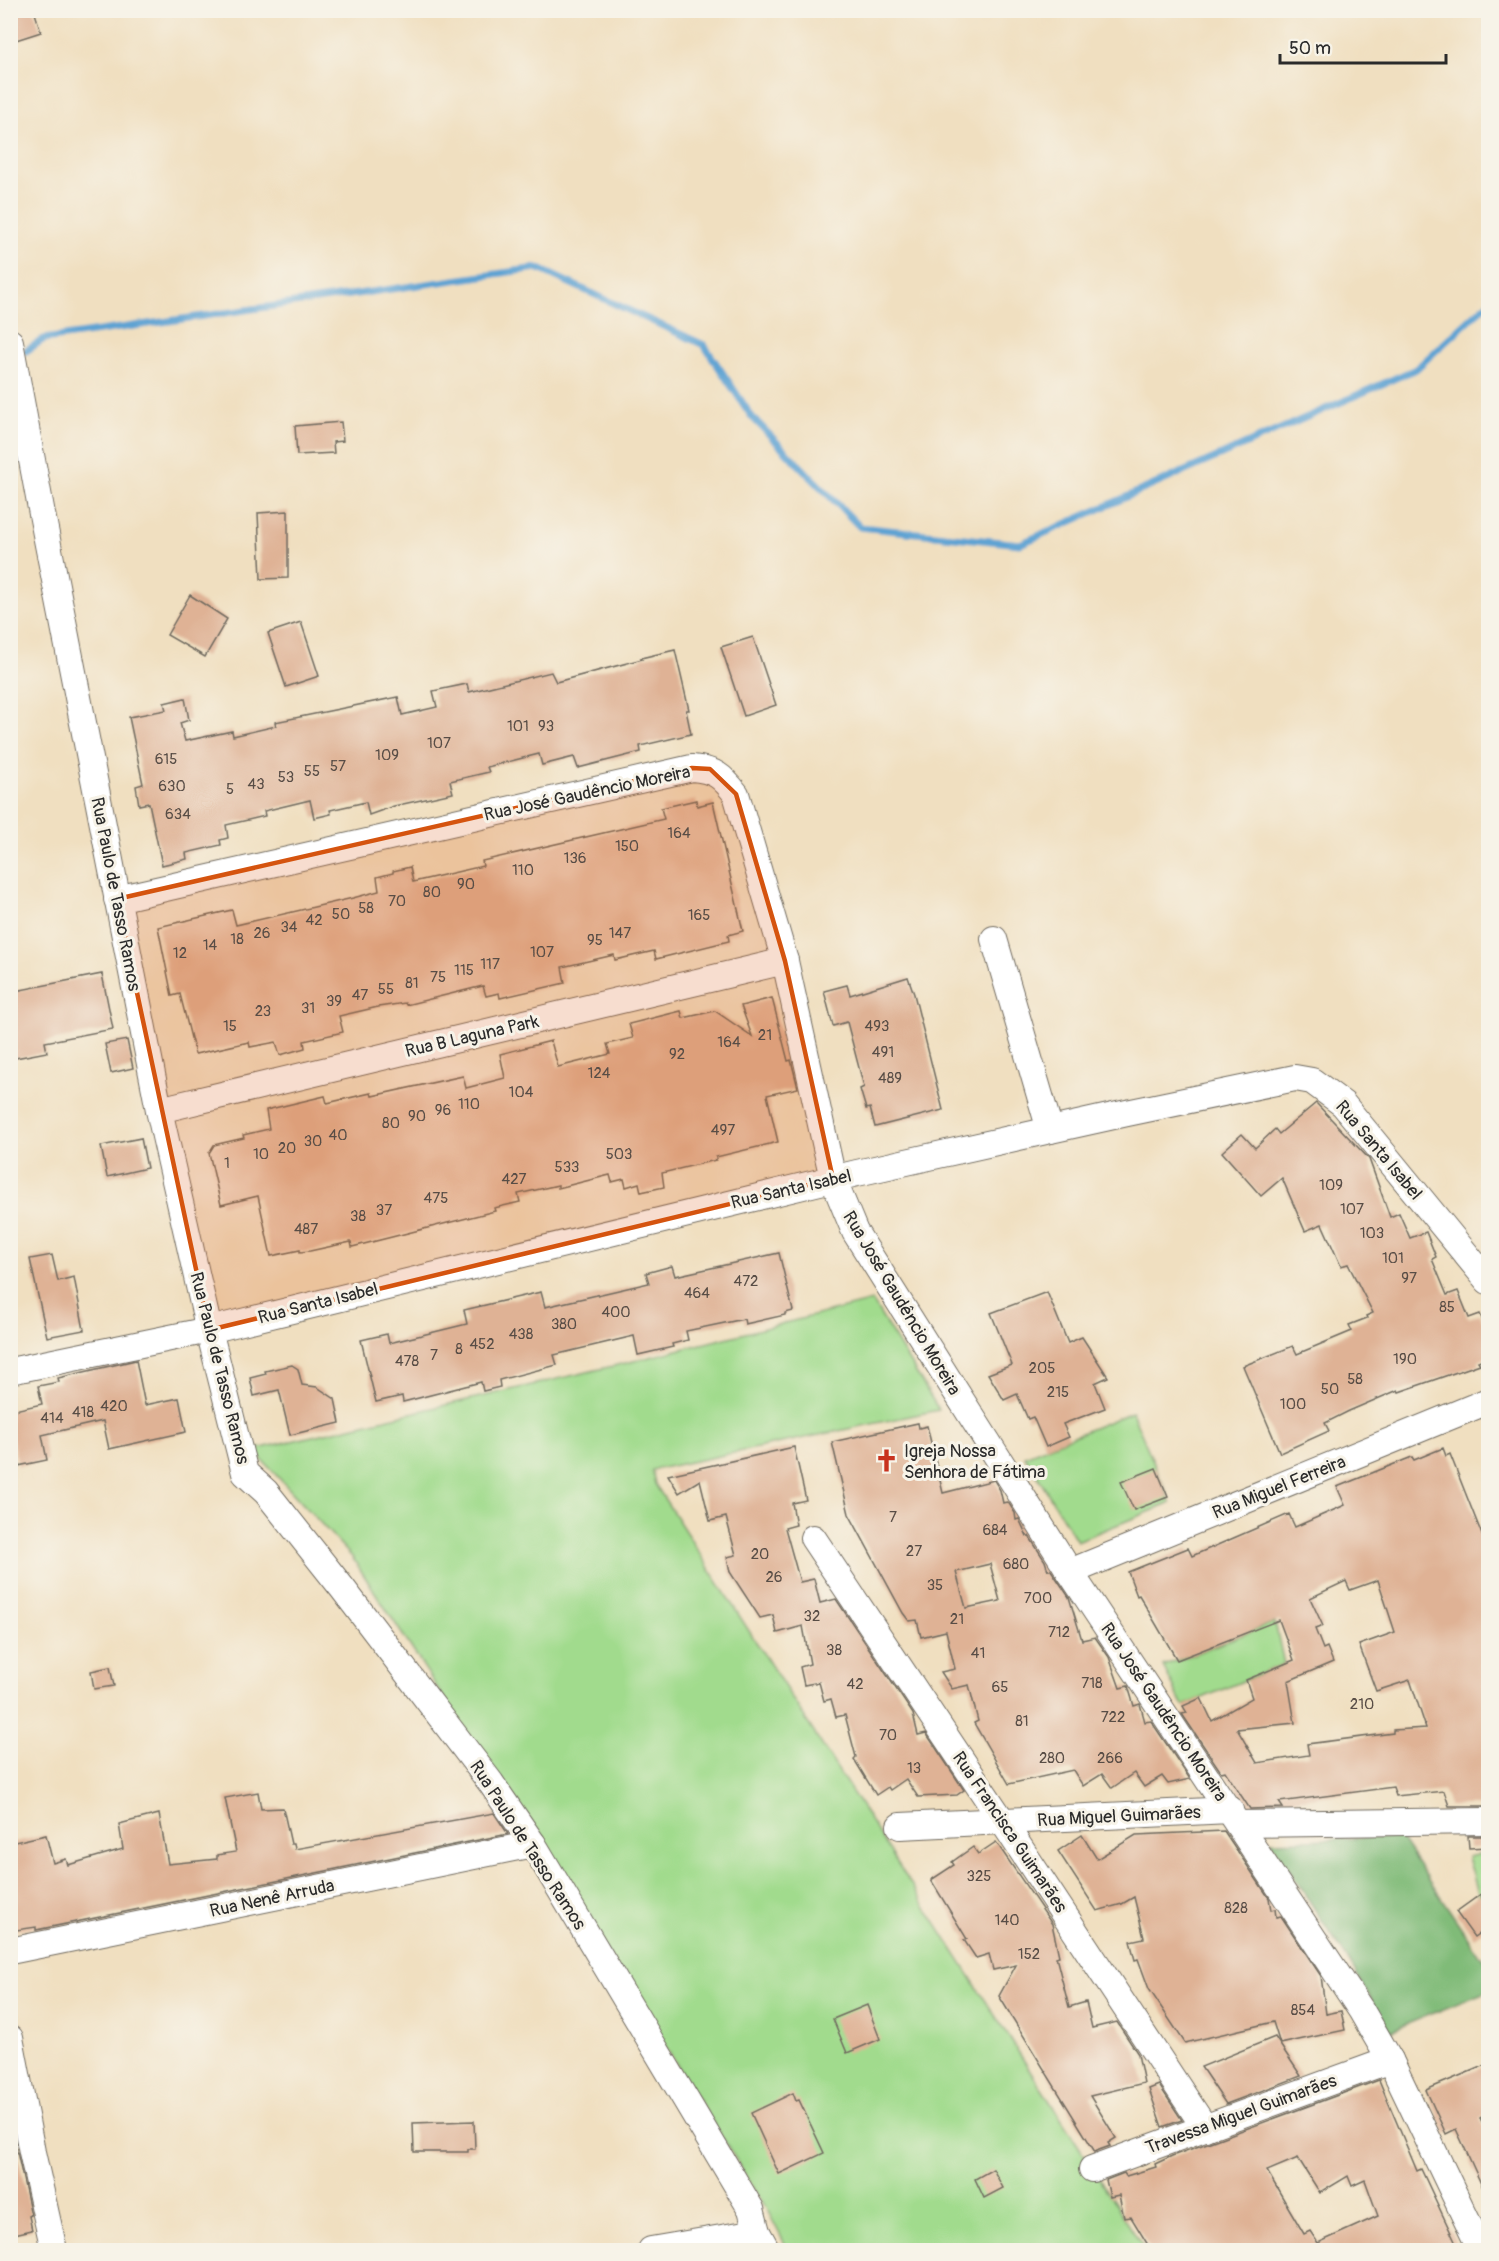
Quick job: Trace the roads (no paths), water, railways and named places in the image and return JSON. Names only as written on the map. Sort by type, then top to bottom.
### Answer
[{"type":"street","name":"Rua Paulo de Tasso Ramos","points":[[10,342],[159,1110],[209,1330],[245,1473],[266,1492],[343,1589],[491,1783],[533,1844],[751,2209],[762,2241]]},
{"type":"street","name":"Rua José Gaudêncio Moreira","points":[[117,899],[692,768],[710,769],[725,780],[736,794],[785,961],[833,1179],[855,1232],[1070,1572],[1361,2010],[1390,2060],[1481,2250]]},
{"type":"street","points":[[994,939],[1050,1130]]},
{"type":"street","name":"Rua B Laguna Park","points":[[159,1110],[785,961]]},
{"type":"street","name":"Rua Santa Isabel","points":[[10,1371],[209,1330],[833,1179],[1295,1078],[1312,1081],[1343,1104],[1488,1281]]},
{"type":"street","name":"Rua Miguel Ferreira","points":[[1070,1572],[1488,1401]]},
{"type":"street","name":"Rua Francisca Guimarães","points":[[813,1538],[1205,2128]]},
{"type":"street","name":"Rua Miguel Guimarães","points":[[900,1826],[1234,1817],[1488,1821]]},
{"type":"street","name":"Rua Nenê Arruda","points":[[10,1951],[533,1844]]},
{"type":"street","points":[[10,2037],[54,2250]]},
{"type":"street","name":"Travessa Miguel Guimarães","points":[[1092,2169],[1390,2060]]},
{"type":"street","points":[[651,2250],[762,2241]]},
{"type":"waterway","points":[[26,351],[44,339],[537,268],[704,345],[752,417],[860,527],[1020,544],[1416,369],[1488,303]]},
{"type":"place","name":"Igreja Nossa Senhora de Fátima","points":[[886,1461]]}]
